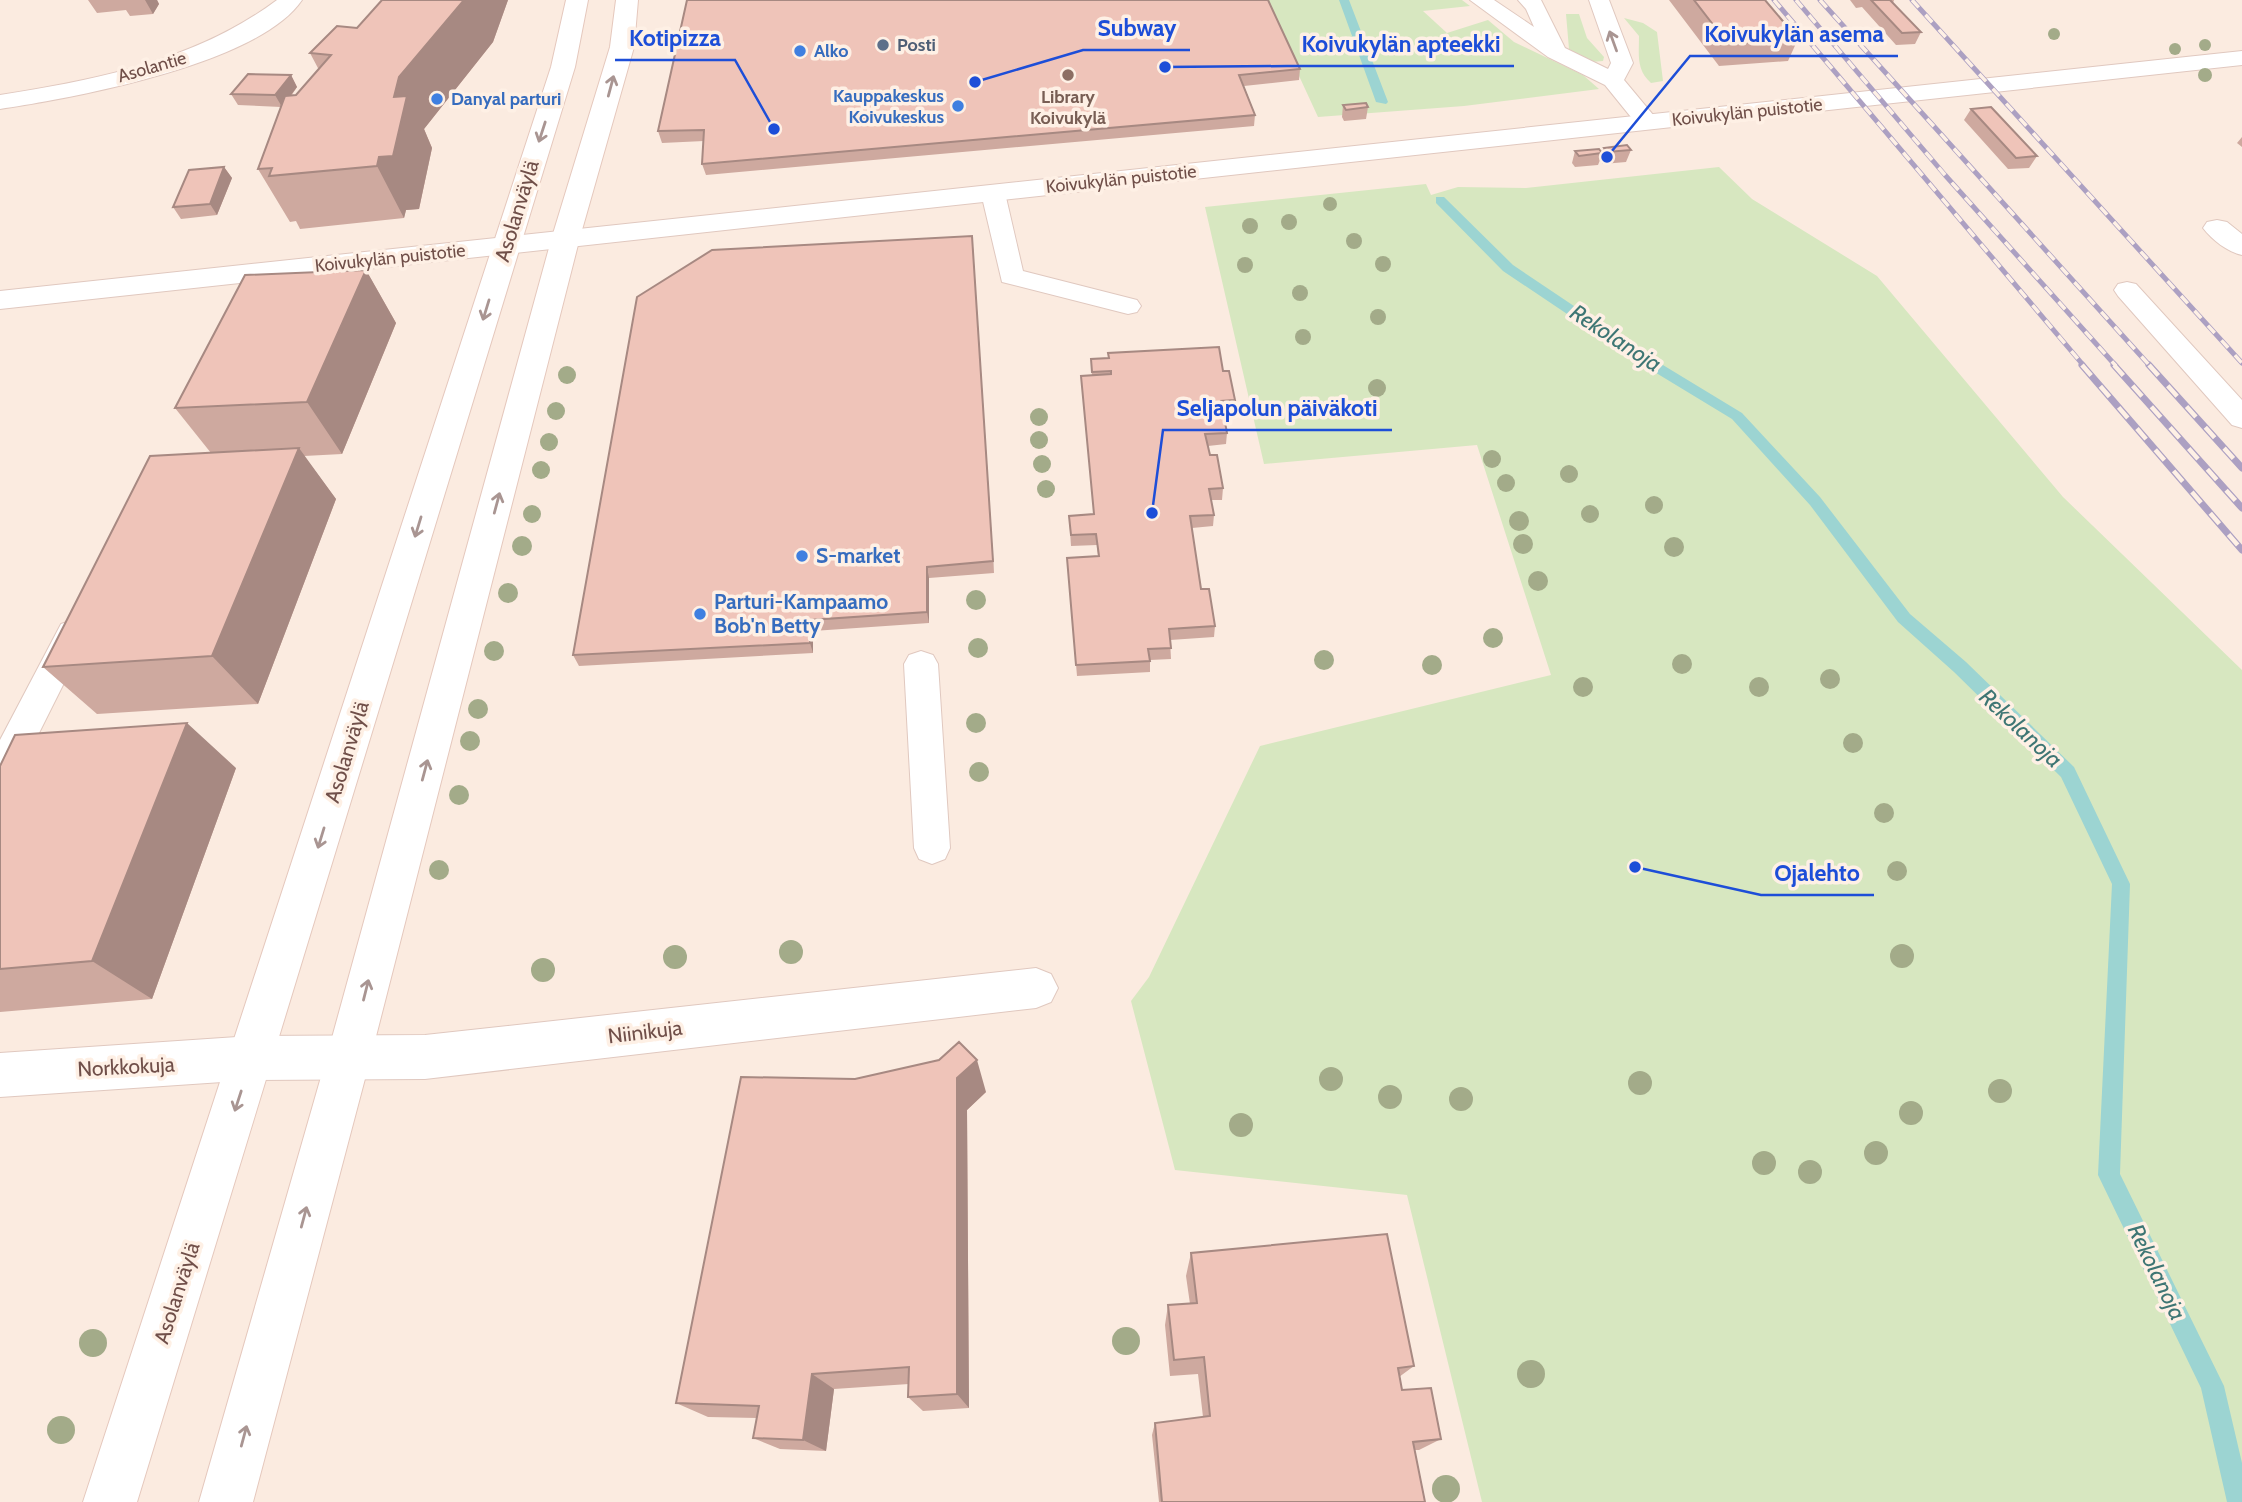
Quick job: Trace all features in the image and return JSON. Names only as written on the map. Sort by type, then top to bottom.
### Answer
[{"type":"street","name":"Asolantie","points":[[0,102],[156,69],[230,40],[291,0]]},
{"type":"street","name":"Asolanväylä","points":[[110,1502],[563,67],[578,0]]},
{"type":"street","points":[[226,1502],[349,1056],[566,237],[622,47],[627,0]]},
{"type":"street","name":"Koivukylän puistotie","points":[[0,300],[2242,58]]},
{"type":"street","points":[[2217,228],[2242,247]]},
{"type":"street","name":"Niinikuja","points":[[252,1058],[425,1057],[1036,988]]},
{"type":"street","name":"Norkkokuja","points":[[0,1075],[252,1058]]},
{"type":"lane","points":[[1480,0],[1556,52],[1613,80],[1647,122]]},
{"type":"lane","points":[[1528,0],[1535,6],[1556,52]]},
{"type":"lane","points":[[1599,0],[1622,63],[1613,80]]},
{"type":"lane","points":[[993,193],[1012,276],[1128,306]]},
{"type":"lane","points":[[2127,290],[2242,418]]},
{"type":"lane","points":[[0,774],[88,604]]},
{"type":"lane","points":[[921,664],[932,848]]},
{"type":"green space","points":[[1264,0],[1462,0],[1470,6],[1423,11],[1447,33],[1488,20],[1514,42],[1583,75],[1599,89],[1464,106],[1318,117]]},
{"type":"green space","points":[[1566,14],[1579,14],[1587,38],[1604,57],[1603,61],[1591,62],[1569,49]]},
{"type":"green space","points":[[1624,18],[1643,23],[1657,32],[1663,81],[1651,83],[1646,78],[1639,62],[1639,36]]},
{"type":"green space","points":[[1719,167],[1752,199],[1877,276],[2063,497],[2242,670],[2242,1502],[1482,1502],[1407,1195],[1175,1170],[1131,1001],[1149,977],[1260,746],[1551,675],[1477,445],[1264,464],[1205,207],[1426,184],[1431,195],[1458,187],[1526,188]]},
{"type":"building","points":[[382,0],[464,0],[399,77],[394,97],[407,96],[393,156],[379,157],[377,166],[269,176],[272,168],[258,169],[285,96],[296,95],[331,55],[310,53],[337,26],[357,28]]},
{"type":"building","name":"Kauppakeskus Koivukeskus","points":[[687,0],[1268,0],[1300,69],[1239,75],[1255,115],[702,164],[704,130],[658,131]]},
{"type":"building","points":[[1694,0],[1765,0],[1798,39],[1728,44]]},
{"type":"building","points":[[1871,0],[1890,0],[1921,32],[1902,33]]},
{"type":"building","points":[[248,74],[291,75],[275,95],[231,94]]},
{"type":"building","points":[[1366,103],[1368,107],[1346,110],[1343,105]]},
{"type":"building","points":[[1991,107],[2037,156],[2016,158],[1971,109]]},
{"type":"building","points":[[1627,145],[1631,150],[1607,152],[1604,148]]},
{"type":"building","points":[[1599,149],[1602,153],[1579,156],[1575,151]]},
{"type":"building","points":[[224,167],[210,204],[173,207],[189,170]]},
{"type":"building","points":[[972,236],[993,561],[927,567],[927,612],[810,620],[810,643],[573,655],[637,297],[712,250]]},
{"type":"building","points":[[366,270],[307,402],[175,408],[245,275]]},
{"type":"building","points":[[1219,347],[1223,371],[1229,371],[1235,400],[1221,401],[1227,433],[1205,434],[1210,455],[1217,455],[1223,488],[1209,489],[1214,515],[1190,516],[1201,589],[1209,589],[1215,626],[1169,629],[1171,648],[1148,649],[1150,661],[1076,665],[1067,558],[1099,556],[1096,534],[1071,535],[1069,516],[1094,514],[1081,376],[1111,374],[1111,371],[1092,372],[1091,359],[1109,358],[1108,353]]},
{"type":"building","points":[[299,448],[212,656],[43,667],[150,456]]},
{"type":"building","points":[[187,723],[92,961],[0,969],[0,766],[15,735]]},
{"type":"building","points":[[959,1042],[977,1060],[957,1078],[957,1394],[908,1397],[909,1367],[812,1374],[803,1440],[753,1438],[759,1406],[676,1403],[741,1077],[855,1079],[939,1060]]},
{"type":"building","points":[[1387,1234],[1414,1366],[1398,1368],[1402,1390],[1431,1388],[1441,1439],[1413,1442],[1425,1502],[1162,1502],[1155,1423],[1210,1416],[1204,1357],[1174,1360],[1168,1305],[1197,1303],[1191,1253]]},
{"type":"waterway","name":"Rekolanoja","points":[[1344,0],[1382,102]]},
{"type":"waterway","name":"Rekolanoja","points":[[1440,200],[1508,268],[1648,362],[1737,416],[1815,501],[1904,618],[1960,667],[2068,772],[2121,884],[2109,1175],[2212,1386],[2239,1502]]},
{"type":"railway","points":[[1774,0],[2084,366]]},
{"type":"railway","points":[[1796,0],[1945,175],[2116,366]]},
{"type":"railway","points":[[1820,0],[2150,366]]},
{"type":"railway","points":[[1912,0],[2242,363]]},
{"type":"railway","points":[[2082,365],[2242,550]]},
{"type":"railway","points":[[2114,365],[2242,508]]},
{"type":"railway","points":[[2149,365],[2242,468]]},
{"type":"place","name":"Posti","points":[[883,45]]},
{"type":"place","name":"Alko","points":[[800,51]]},
{"type":"place","name":"Koivukylän apteekki","points":[[1165,67]]},
{"type":"place","name":"Library Koivukylä","points":[[1068,75]]},
{"type":"place","name":"Subway","points":[[975,82]]},
{"type":"place","name":"Danyal parturi","points":[[437,99]]},
{"type":"place","name":"Kauppakeskus Koivukeskus","points":[[958,106]]},
{"type":"place","name":"Kotipizza","points":[[774,129]]},
{"type":"place","name":"Koivukylän asema","points":[[1607,157]]},
{"type":"place","name":"Seljapolun päiväkoti","points":[[1152,513]]},
{"type":"place","name":"S-market","points":[[802,556]]},
{"type":"place","name":"Parturi-Kampaamo Bob'n Betty","points":[[700,614]]},
{"type":"place","name":"Ojalehto","points":[[1635,867]]}]
